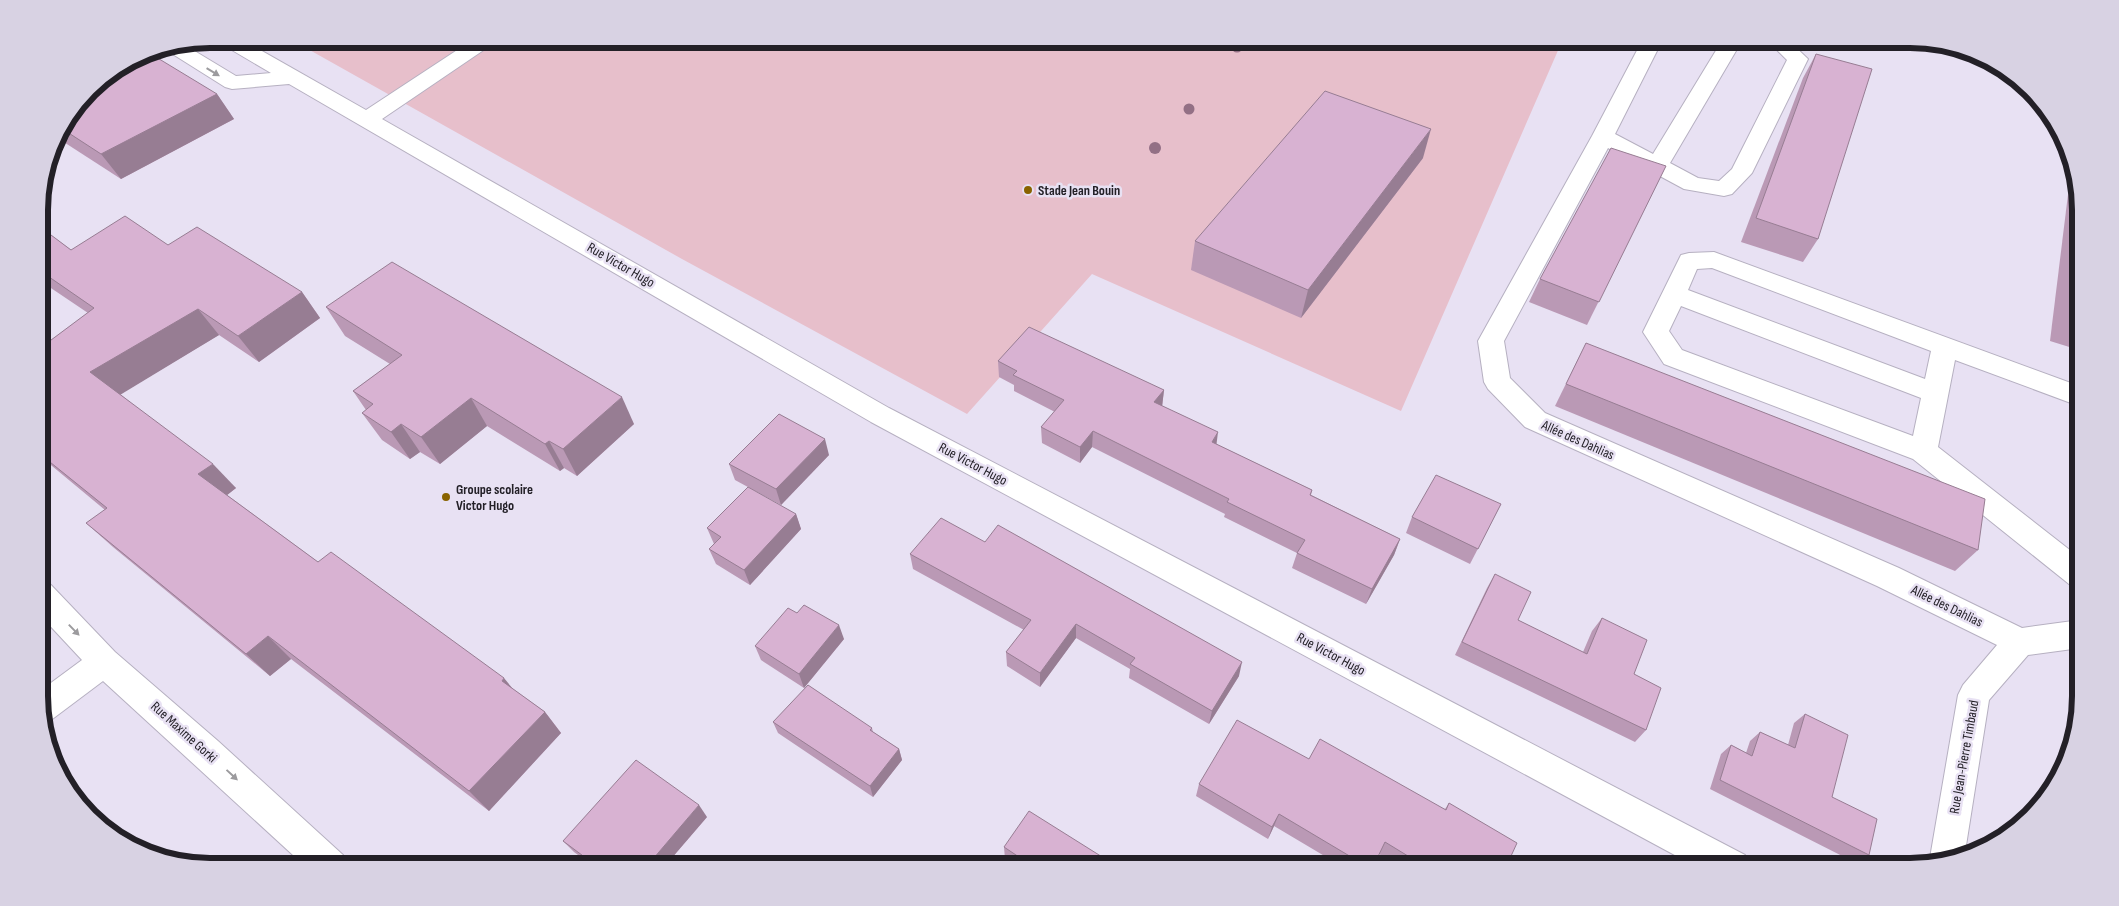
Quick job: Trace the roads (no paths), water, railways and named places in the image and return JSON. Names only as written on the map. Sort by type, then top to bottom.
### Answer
[{"type":"street","name":"Rue Victor Hugo","points":[[242,48],[880,415],[1716,858]]},
{"type":"street","points":[[367,119],[474,48]]},
{"type":"street","name":"Allée des Dahlias","points":[[1648,48],[1491,341],[1497,382],[1536,420],[1888,577],[2020,642]]},
{"type":"street","points":[[1657,165],[1727,48]]},
{"type":"street","points":[[1602,136],[1692,184],[1724,190],[1741,173],[1798,59],[1786,48]]},
{"type":"street","points":[[180,51],[232,83],[293,76]]},
{"type":"street","points":[[2072,393],[1714,260],[1689,261],[1656,332],[1673,357],[1923,451],[2072,569]]},
{"type":"street","points":[[1674,294],[1935,393]]},
{"type":"street","points":[[1923,451],[1945,346]]},
{"type":"street","name":"Rue Maxime Gorki","points":[[48,602],[104,662],[206,752],[321,858]]},
{"type":"street","points":[[2020,642],[2072,635]]},
{"type":"street","name":"Rue Jean-Pierre Timbaud","points":[[1948,853],[1974,695],[2020,642]]},
{"type":"street","points":[[48,704],[104,662]]},
{"type":"place","name":"Stade Jean Bouin","points":[[1028,190]]},
{"type":"place","name":"Groupe scolaire Victor Hugo","points":[[446,497]]}]
